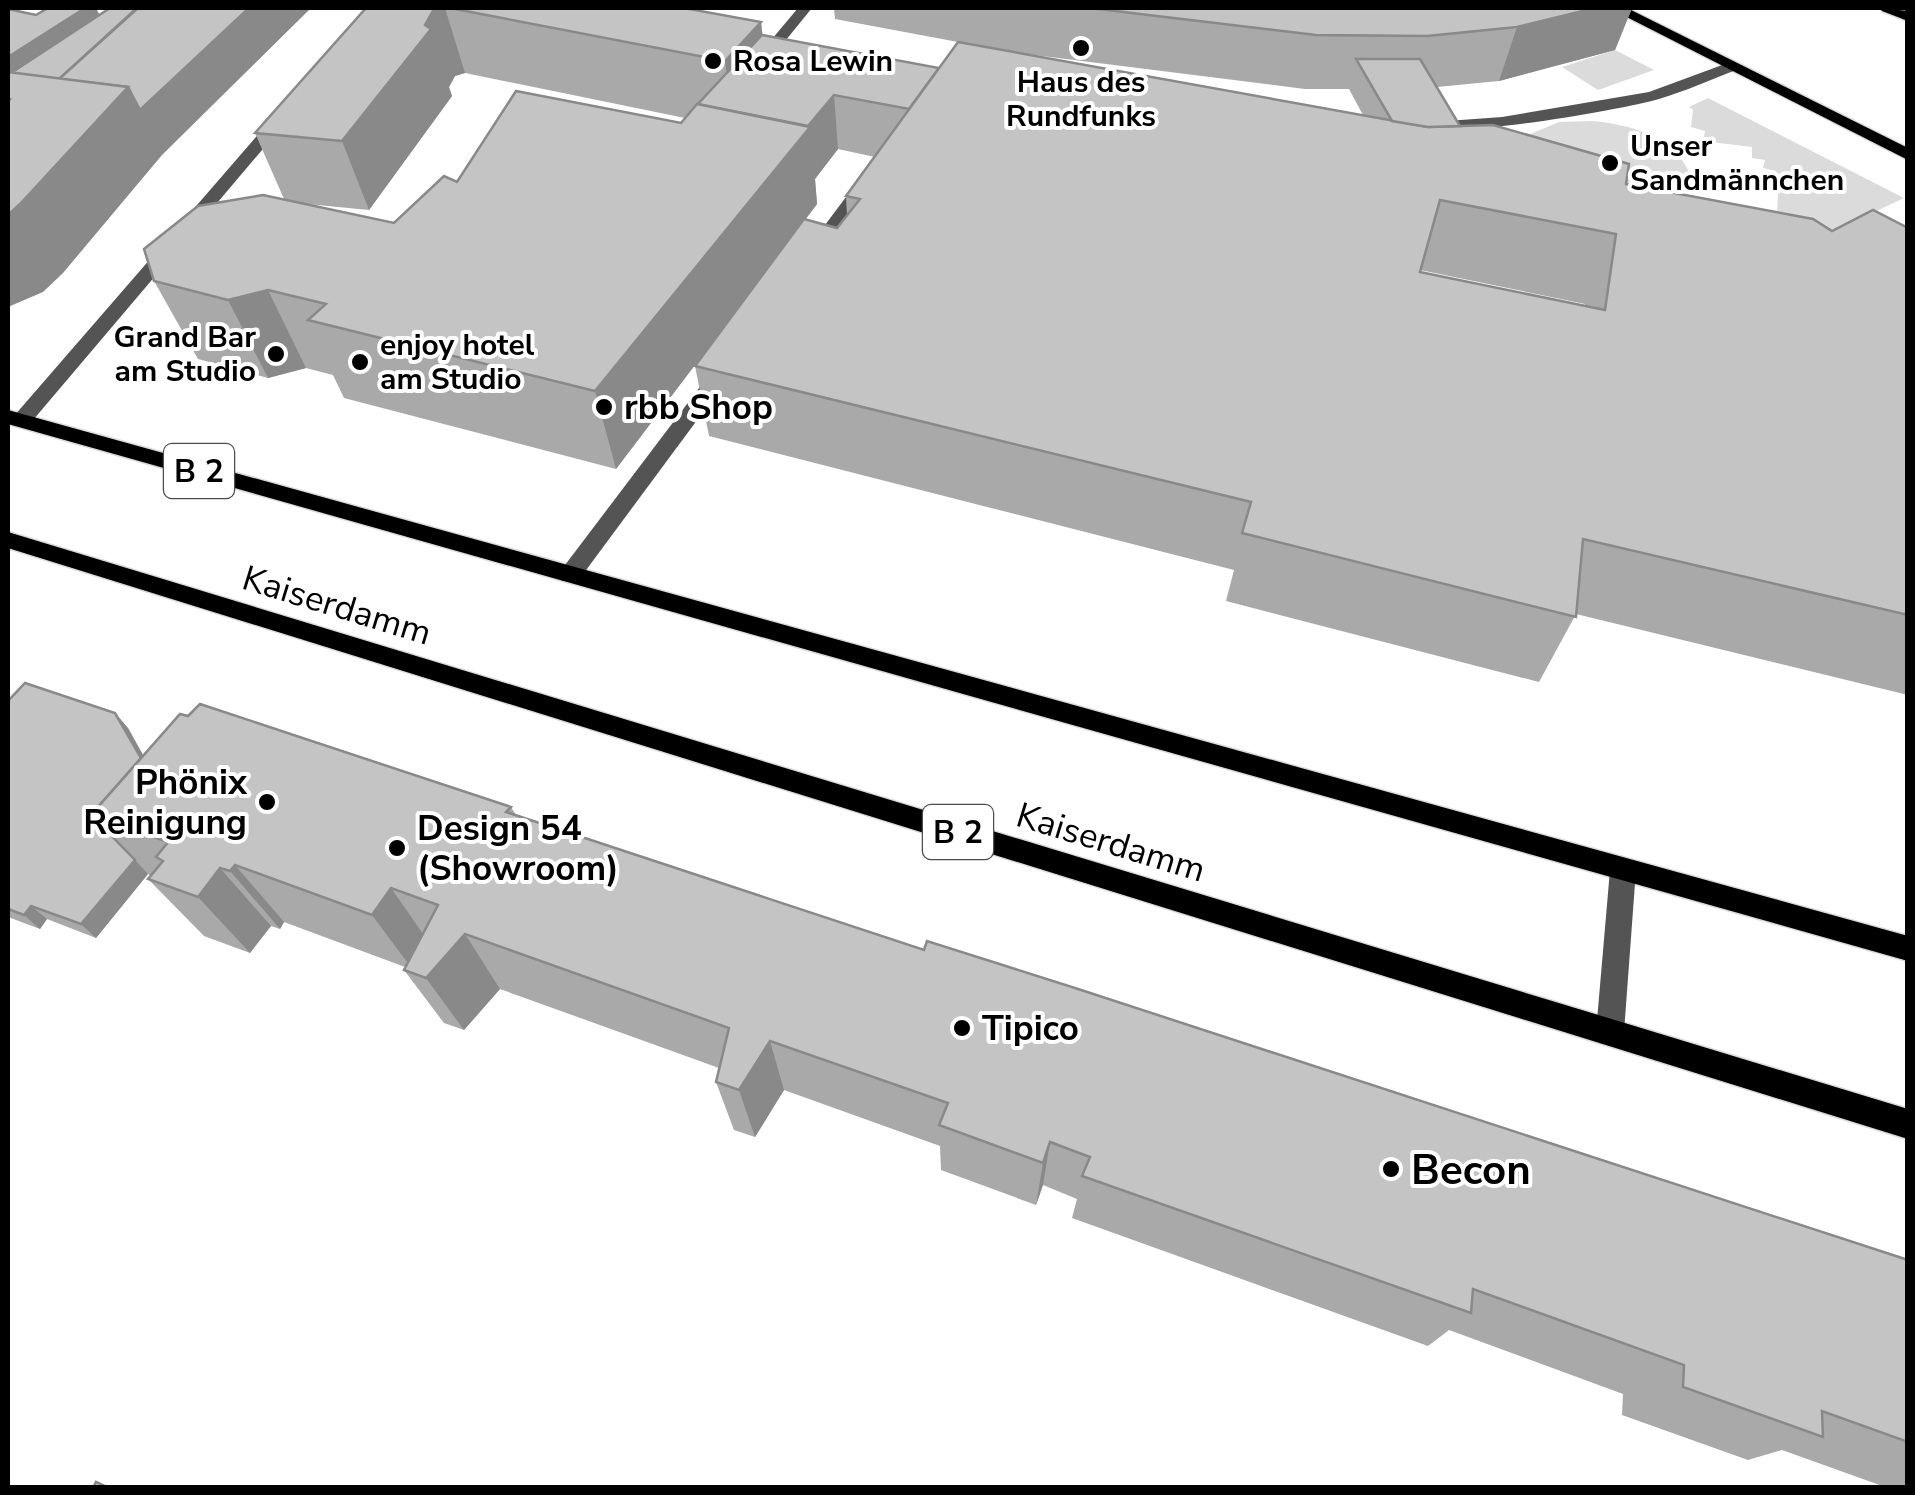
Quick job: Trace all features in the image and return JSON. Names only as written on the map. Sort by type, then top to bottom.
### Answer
[{"type":"main road","points":[[1616,8],[1908,155]]},
{"type":"main road","points":[[1888,8],[1908,17]]},
{"type":"main road","name":"B 2","points":[[14,419],[1908,949]]},
{"type":"main road","name":"Kaiserdamm","points":[[8,540],[1908,1124]]},
{"type":"street","points":[[772,48],[805,8]]},
{"type":"street","points":[[752,44],[791,52]]},
{"type":"street","points":[[1447,126],[1502,122],[1652,96],[1733,66]]},
{"type":"street","points":[[14,419],[293,104]]},
{"type":"street","points":[[802,268],[874,174]]},
{"type":"street","points":[[570,575],[729,362]]},
{"type":"street","points":[[1610,1032],[1623,870]]},
{"type":"shaded area","points":[[1615,50],[1654,70],[1598,90],[1562,67]]},
{"type":"shaded area","points":[[1708,98],[1904,198],[1834,231],[1777,219],[1778,191],[1771,187],[1776,171],[1763,168],[1765,160],[1752,158],[1752,147],[1703,141],[1705,131],[1691,127],[1693,110],[1689,107]]},
{"type":"shaded area","points":[[1559,122],[1620,125],[1660,140],[1688,170],[1687,189],[1661,206],[1528,135]]},
{"type":"building","points":[[48,8],[85,8],[8,57],[8,9],[36,15]]},
{"type":"building","points":[[110,8],[137,8],[59,79],[11,73]]},
{"type":"building","points":[[138,8],[249,8],[140,110],[128,87],[59,79]]},
{"type":"building","points":[[366,8],[441,8],[434,9],[425,25],[431,29],[342,141],[255,133]]},
{"type":"building","points":[[450,8],[684,8],[761,22],[725,61]]},
{"type":"building","points":[[1090,8],[1595,8],[1517,27],[1427,36],[1316,35]]},
{"type":"building","points":[[762,35],[939,68],[909,109],[834,95],[808,126],[698,104]]},
{"type":"building","points":[[958,42],[1428,127],[1493,125],[1629,164],[1626,184],[1813,219],[1832,231],[1873,210],[1908,228],[1908,615],[1583,539],[1576,617],[1242,533],[1251,502],[695,366],[804,219],[837,228],[860,199],[846,196]],"holes":[[[1440,200],[1616,234],[1605,310],[1420,272]]]},
{"type":"building","points":[[1356,59],[1420,59],[1460,126],[1428,127],[1392,121]]},
{"type":"building","points":[[8,72],[128,87],[8,215],[10,99]]},
{"type":"building","points":[[516,91],[681,123],[697,104],[810,127],[595,391],[308,320],[326,304],[268,290],[228,300],[154,281],[144,249],[198,206],[263,195],[394,223],[444,176],[457,182]]},
{"type":"building","points":[[25,683],[115,713],[141,758],[91,815],[135,860],[81,924],[31,906],[24,915],[8,909],[8,701]]},
{"type":"building","points":[[200,704],[511,807],[506,812],[924,950],[927,941],[1908,1260],[1908,1442],[1822,1411],[1823,1437],[1683,1387],[1684,1365],[1473,1289],[1471,1313],[1082,1176],[1090,1157],[1050,1142],[1043,1163],[939,1125],[948,1103],[770,1041],[739,1090],[716,1082],[729,1028],[465,934],[426,978],[404,970],[438,905],[391,888],[372,915],[235,865],[230,871],[220,868],[198,897],[148,879],[163,861],[156,857],[168,842],[91,815],[180,714],[188,716]]},
{"type":"place","name":"Haus des Rundfunks","points":[[1081,48]]},
{"type":"place","name":"Rosa Lewin","points":[[713,61]]},
{"type":"place","name":"Unser Sandmännchen","points":[[1610,163]]},
{"type":"place","name":"Grand Bar am Studio","points":[[276,354]]},
{"type":"place","name":"enjoy hotel am Studio","points":[[360,362]]},
{"type":"place","name":"rbb Shop","points":[[604,407]]},
{"type":"place","name":"Phönix Reinigung","points":[[267,802]]},
{"type":"place","name":"Design 54 (Showroom)","points":[[397,848]]},
{"type":"place","name":"Tipico","points":[[962,1028]]},
{"type":"place","name":"Becon","points":[[1391,1169]]}]
